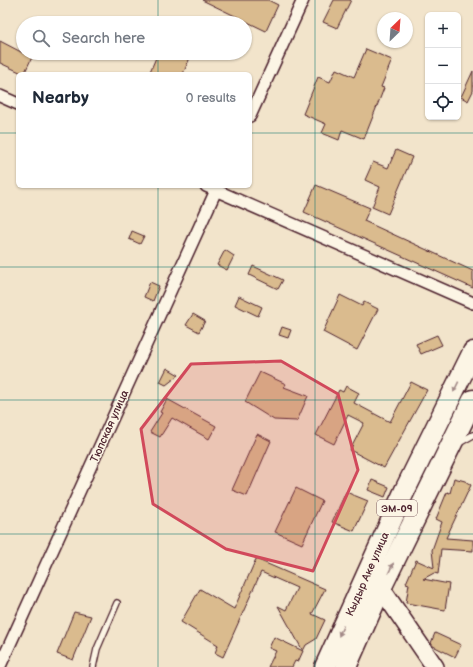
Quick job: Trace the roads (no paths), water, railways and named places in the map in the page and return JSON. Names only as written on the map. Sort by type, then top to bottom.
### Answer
[{"type":"highway","name":"Кыдыр Аке улица","points":[[346,667],[373,583],[473,352]]},
{"type":"highway","name":"Кыдыр Аке улица","points":[[325,667],[450,448],[473,400]]},
{"type":"main road","points":[[373,583],[435,667]]},
{"type":"street","points":[[252,112],[303,0]]},
{"type":"street","points":[[0,96],[16,103]]},
{"type":"street","points":[[217,188],[473,303]]},
{"type":"street","name":"Тюпская улица","points":[[0,666],[217,188]]},
{"type":"lane","points":[[450,448],[473,435]]},
{"type":"lane","points":[[93,667],[97,649],[117,603]]}]
